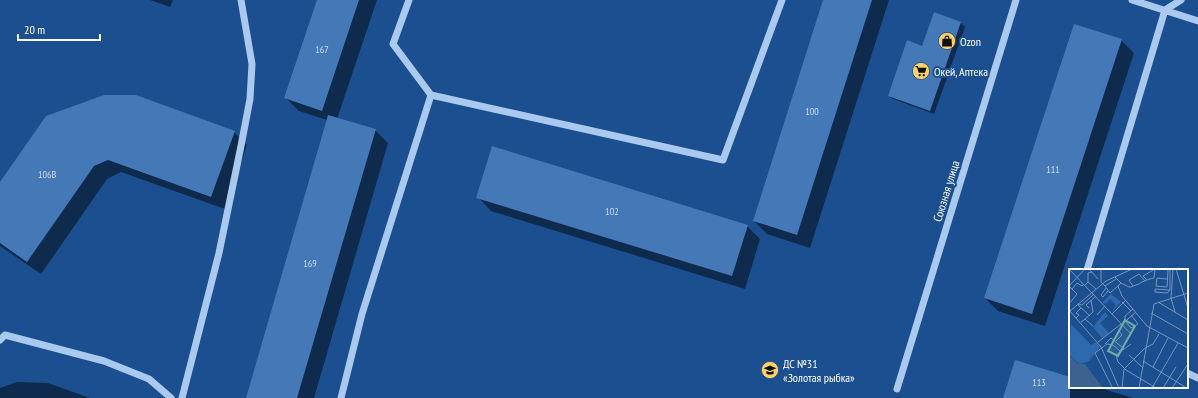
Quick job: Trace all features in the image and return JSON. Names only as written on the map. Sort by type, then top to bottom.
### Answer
[{"type":"street","points":[[182,398],[219,253],[242,146],[250,99],[252,64],[241,0]]},
{"type":"street","points":[[409,0],[393,44],[431,95],[723,160],[782,0]]},
{"type":"street","name":"Союзная улица","points":[[897,389],[1016,0]]},
{"type":"street","points":[[1132,0],[1198,21]]},
{"type":"street","points":[[1087,269],[1165,10],[1181,0]]},
{"type":"street","points":[[342,398],[362,314],[431,95]]},
{"type":"street","points":[[2,338],[104,361],[149,379],[171,398]]},
{"type":"street","points":[[1188,373],[1198,378]]},
{"type":"building","points":[[317,0],[359,0],[322,111],[284,98]]},
{"type":"building","points":[[823,0],[872,0],[797,235],[753,221]]},
{"type":"building","name":"Окей, Аптека","points":[[934,12],[961,22],[930,111],[888,96],[907,40],[922,46]]},
{"type":"building","points":[[1074,24],[1122,39],[1032,314],[984,298]]},
{"type":"building","points":[[104,95],[136,95],[235,131],[211,197],[108,160],[94,166],[27,262],[0,243],[0,182],[46,116]]},
{"type":"building","points":[[328,115],[376,129],[297,398],[246,398]]},
{"type":"building","points":[[492,146],[748,225],[732,276],[476,198]]},
{"type":"building","points":[[1015,360],[1069,377],[1070,398],[1003,398]]},
{"type":"place","name":"Ozon","points":[[947,41]]},
{"type":"place","name":"Окей, Аптека","points":[[921,71]]},
{"type":"place","name":"ДС №31 «Золотая рыбка»","points":[[770,370]]}]
